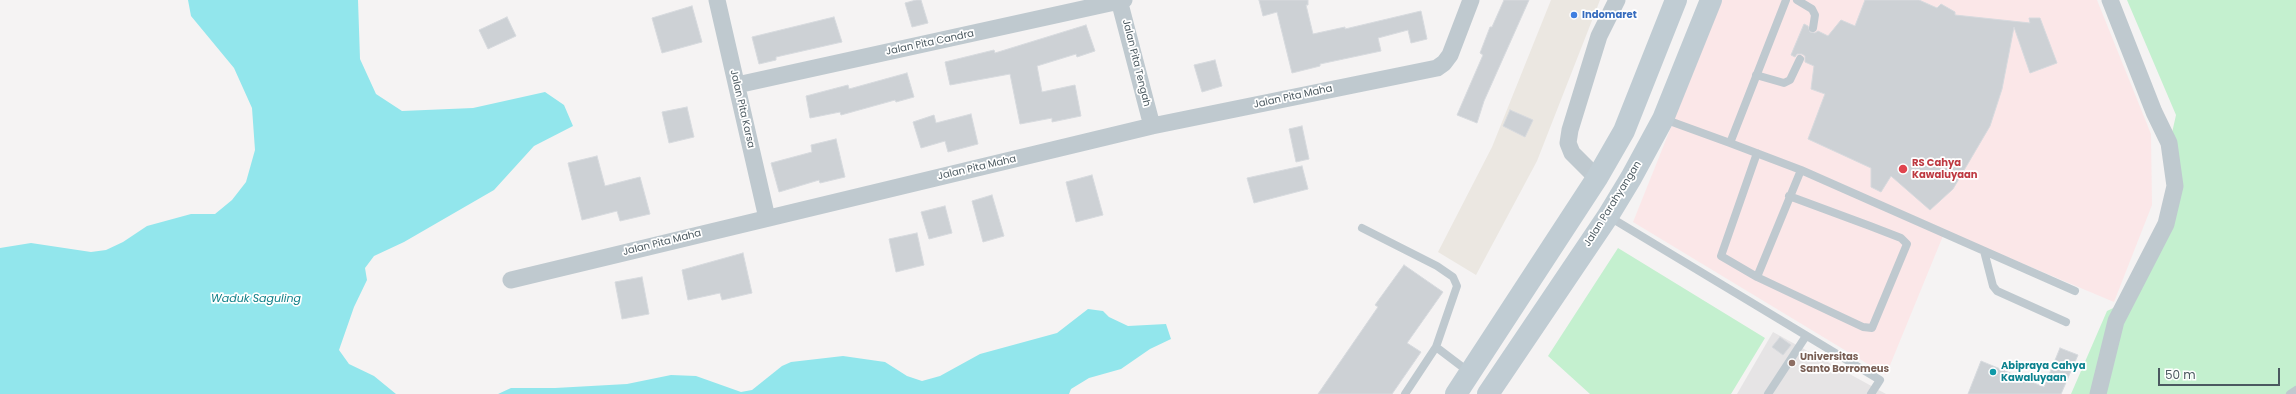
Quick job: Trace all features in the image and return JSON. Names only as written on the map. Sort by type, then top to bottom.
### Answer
[{"type":"main road","points":[[1456,394],[1469,372],[1598,178],[1624,131],[1676,0]]},
{"type":"main road","name":"Jalan Parahyangan","points":[[1488,394],[1608,216],[1664,119],[1711,0]]},
{"type":"main road","points":[[1550,250],[1573,266]]},
{"type":"street","name":"Jalan Pita Karsa","points":[[717,0],[767,218]]},
{"type":"street","name":"Jalan Pita Candra","points":[[737,85],[1121,0]]},
{"type":"street","name":"Jalan Pita Tengah","points":[[1121,0],[1152,126]]},
{"type":"street","name":"Jalan Pita Maha","points":[[511,280],[1152,126],[1437,68],[1444,63],[1450,55],[1471,0]]},
{"type":"street","points":[[1598,178],[1572,153],[1568,143],[1570,130],[1599,36],[1617,0]]},
{"type":"street","points":[[2098,394],[2116,321],[2166,224],[2175,186],[2169,143],[2154,112],[2110,0]]},
{"type":"lane","points":[[1730,143],[1786,0]]},
{"type":"lane","points":[[1797,0],[1812,9],[1815,15],[1813,28]]},
{"type":"lane","points":[[1756,75],[1784,83],[1790,80],[1800,59]]},
{"type":"lane","points":[[1664,119],[1801,170],[2075,291]]},
{"type":"lane","points":[[1757,153],[1721,256],[1757,277],[1863,326],[1872,328],[1906,250],[1907,244],[1901,238],[1789,196]]},
{"type":"lane","points":[[1757,277],[1789,196],[1801,170]]},
{"type":"lane","points":[[1608,216],[1880,380],[1871,394]]},
{"type":"lane","points":[[1362,228],[1438,266],[1453,276],[1457,286],[1436,347],[1405,394]]},
{"type":"lane","points":[[1984,251],[1994,286],[1997,290],[2066,322]]},
{"type":"lane","points":[[1768,394],[1806,336]]},
{"type":"lane","points":[[1436,347],[1469,372]]},
{"type":"lane","points":[[2290,394],[2296,390]]},
{"type":"shaded area","points":[[1551,0],[1600,0],[1537,161],[1476,275],[1438,252],[1492,147]]},
{"type":"shaded area","name":"RS Cahya Kawaluyaan","points":[[1722,0],[2097,0],[2151,134],[2152,205],[2114,302],[1945,231],[1886,375],[1633,222]]},
{"type":"shaded area","name":"Universitas Santo Borromeus","points":[[1773,332],[1886,394],[1737,394]]},
{"type":"green space","points":[[2127,0],[2296,0],[2296,394],[2071,394],[2107,311],[2136,297],[2171,211],[2167,155],[2176,115]]},
{"type":"green space","points":[[1618,248],[1765,338],[1731,394],[1590,394],[1548,356]]},
{"type":"water","name":"Waduk Saguling","points":[[188,0],[358,0],[360,59],[376,94],[402,111],[473,108],[545,92],[564,105],[573,126],[534,146],[494,190],[404,242],[374,256],[365,268],[367,280],[354,307],[339,350],[349,364],[374,376],[396,394],[0,394],[0,248],[31,243],[91,252],[106,250],[123,242],[147,226],[191,214],[215,214],[232,200],[246,182],[255,150],[252,108],[234,68],[191,16]]},
{"type":"water","points":[[1088,309],[1103,311],[1109,317],[1128,326],[1166,324],[1171,339],[1150,349],[1121,369],[1089,378],[1071,389],[1069,394],[498,394],[511,388],[555,388],[627,384],[671,375],[696,376],[741,392],[752,390],[782,366],[791,362],[843,356],[885,362],[907,376],[922,381],[940,376],[980,354],[1057,333]]},
{"type":"building","points":[[921,0],[928,23],[912,27],[905,3]]},
{"type":"building","points":[[1259,0],[1308,0],[1308,5],[1306,5],[1313,34],[1345,27],[1345,29],[1421,11],[1427,39],[1411,43],[1408,30],[1378,38],[1381,51],[1320,64],[1320,66],[1292,73],[1277,12],[1263,16]]},
{"type":"building","points":[[1504,0],[1529,0],[1484,101],[1477,123],[1457,115],[1483,55],[1480,53],[1490,27],[1492,27]]},
{"type":"building","points":[[1865,0],[1919,0],[1937,8],[1941,4],[1955,12],[1955,15],[2030,23],[2029,18],[2040,18],[2057,63],[2030,73],[2014,27],[2002,89],[1990,126],[1953,189],[1930,210],[1891,176],[1881,192],[1871,187],[1871,168],[1808,139],[1825,94],[1811,89],[1814,66],[1805,62],[1805,56],[1802,54],[1797,54],[1795,57],[1791,55],[1804,24],[1808,26],[1810,32],[1815,33],[1818,31],[1828,36],[1841,20],[1855,26]]},
{"type":"building","points":[[692,6],[702,42],[662,53],[652,18]]},
{"type":"building","points":[[507,17],[516,36],[488,49],[479,30]]},
{"type":"building","points":[[834,17],[842,42],[776,57],[776,60],[759,64],[752,37]]},
{"type":"building","points":[[1086,25],[1095,51],[1077,57],[1076,54],[1037,66],[1042,92],[1075,85],[1081,116],[1052,122],[1052,118],[1020,124],[1010,74],[950,85],[945,62],[994,50],[995,53]]},
{"type":"building","points":[[1215,60],[1222,86],[1202,92],[1194,65]]},
{"type":"building","points":[[907,73],[914,97],[896,102],[895,100],[841,115],[840,112],[810,118],[806,96],[848,85],[849,89]]},
{"type":"building","points":[[687,107],[694,137],[669,143],[662,112]]},
{"type":"building","points":[[1510,110],[1533,120],[1525,137],[1503,126]]},
{"type":"building","points":[[971,114],[978,144],[948,152],[945,141],[921,148],[913,122],[934,115],[936,123]]},
{"type":"building","points":[[1302,126],[1309,159],[1296,162],[1289,129]]},
{"type":"building","points":[[836,139],[845,177],[820,183],[819,180],[779,192],[771,163],[812,152],[811,145]]},
{"type":"building","points":[[597,156],[605,186],[640,177],[650,214],[620,221],[617,211],[582,220],[568,163]]},
{"type":"building","points":[[1302,166],[1308,189],[1254,203],[1247,178]]},
{"type":"building","points":[[1092,175],[1103,215],[1076,222],[1066,182]]},
{"type":"building","points":[[992,195],[1004,236],[983,242],[972,201]]},
{"type":"building","points":[[945,206],[952,233],[929,239],[921,212]]},
{"type":"building","points":[[917,233],[924,265],[896,272],[889,239]]},
{"type":"building","points":[[743,253],[752,293],[722,300],[720,293],[688,300],[682,270]]},
{"type":"building","points":[[1404,265],[1443,292],[1407,343],[1421,352],[1392,394],[1318,394],[1378,307],[1375,305]]},
{"type":"building","points":[[642,277],[649,314],[622,319],[615,282]]},
{"type":"building","points":[[1780,337],[1791,345],[1783,355],[1772,347]]},
{"type":"building","points":[[2060,348],[2078,355],[2061,394],[1968,394],[1981,361],[2044,387]]},
{"type":"place","name":"Indomaret","points":[[1574,15]]},
{"type":"place","name":"RS Cahya Kawaluyaan","points":[[1903,169]]},
{"type":"place","name":"Universitas Santo Borromeus","points":[[1792,363]]},
{"type":"place","name":"Abipraya Cahya Kawaluyaan","points":[[1993,372]]}]
